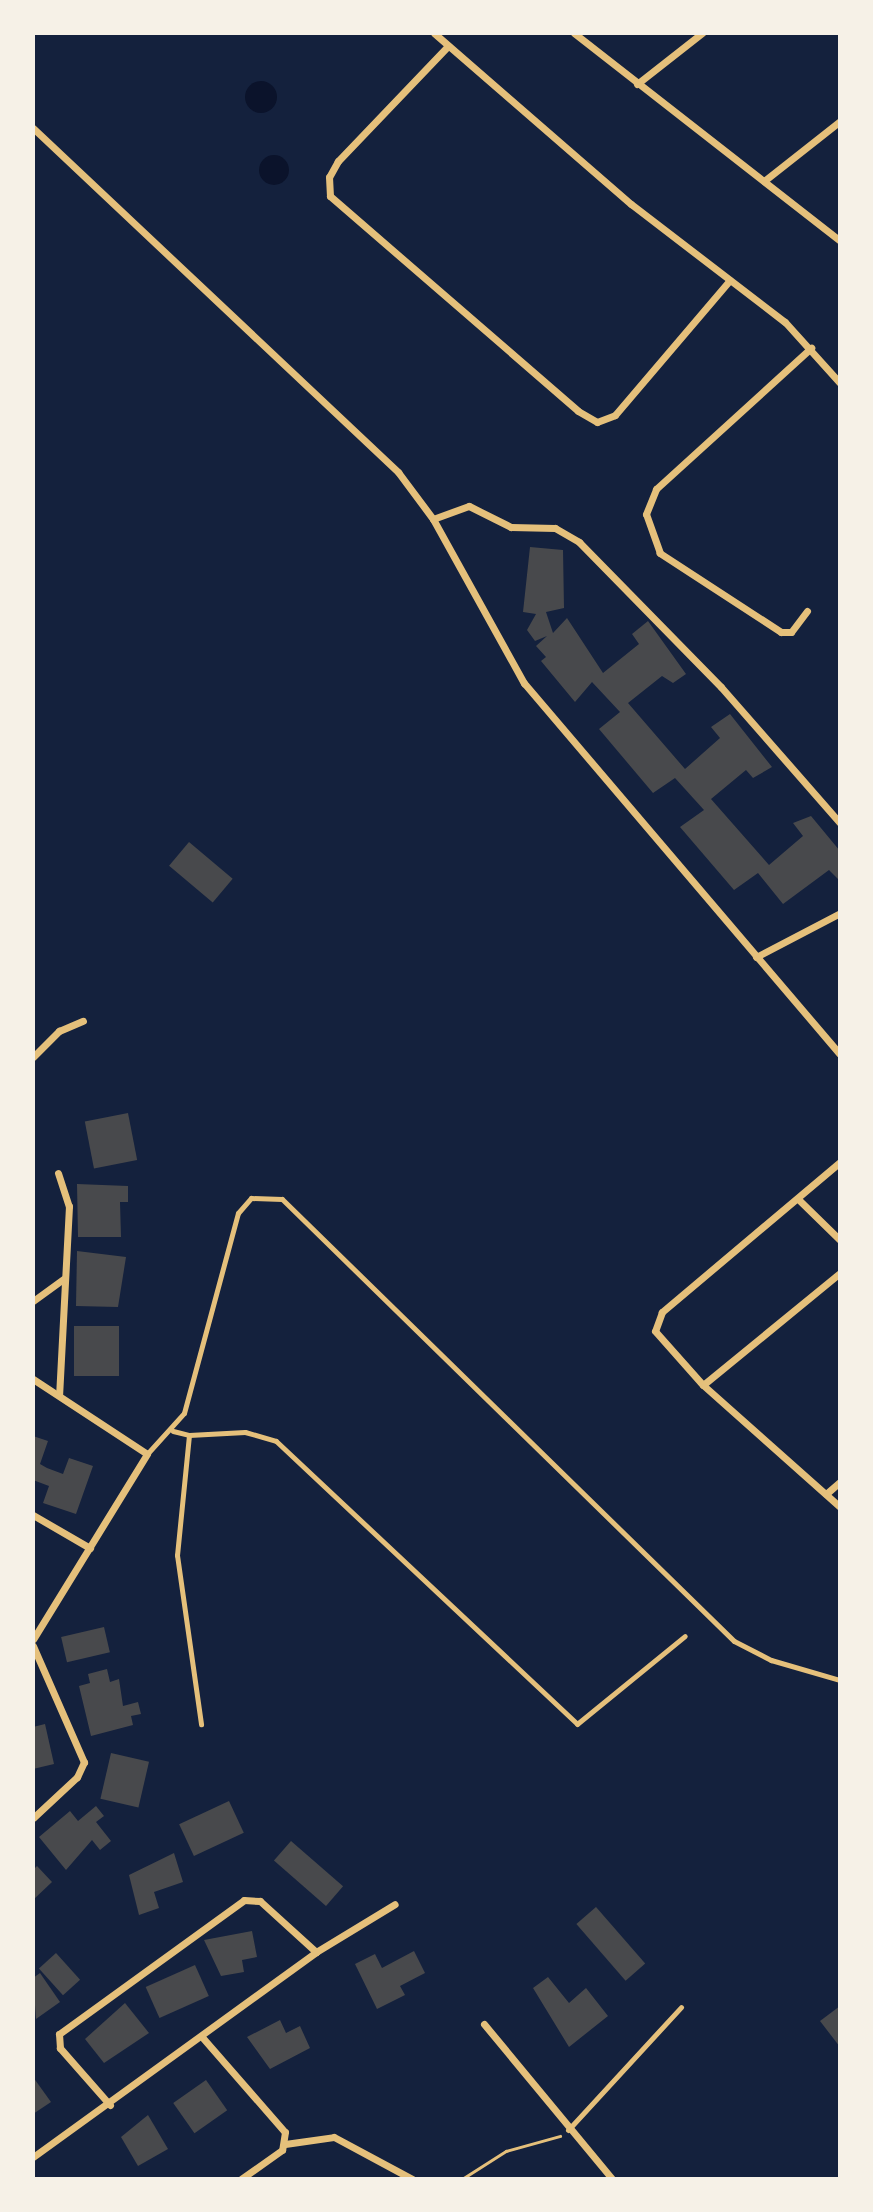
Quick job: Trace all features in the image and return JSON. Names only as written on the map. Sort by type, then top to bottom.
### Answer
[{"type":"street","points":[[434,33],[447,47],[811,348],[840,383]]},
{"type":"street","points":[[574,33],[840,241]]},
{"type":"street","points":[[637,84],[702,33]]},
{"type":"street","points":[[447,47],[338,161],[329,177],[330,196],[578,411],[597,422],[615,415],[730,280]]},
{"type":"street","points":[[764,181],[840,121]]},
{"type":"street","points":[[33,128],[379,453],[433,519],[524,682],[840,1054]]},
{"type":"street","points":[[807,611],[791,632],[781,632],[660,553],[646,514],[656,489],[811,348]]},
{"type":"street","points":[[433,519],[469,506],[512,527],[555,528],[579,542],[721,687],[840,823]]},
{"type":"street","points":[[757,957],[840,913]]},
{"type":"street","points":[[33,1057],[59,1031],[83,1021]]},
{"type":"street","points":[[840,1162],[656,1321],[657,1341],[840,1507]]},
{"type":"street","points":[[58,1173],[68,1194],[59,1394]]},
{"type":"street","points":[[798,1199],[840,1240]]},
{"type":"street","points":[[703,1385],[840,1273]]},
{"type":"street","points":[[33,1301],[63,1279]]},
{"type":"street","points":[[33,1379],[147,1454],[33,1639]]},
{"type":"street","points":[[826,1494],[840,1482]]},
{"type":"street","points":[[33,1515],[90,1548]]},
{"type":"street","points":[[33,1646],[84,1762],[77,1777],[33,1818]]},
{"type":"street","points":[[110,2105],[60,2048],[59,2034],[244,1900],[260,1901],[316,1952]]},
{"type":"street","points":[[33,2157],[110,2105],[316,1952],[395,1903]]},
{"type":"street","points":[[484,2024],[568,2130],[610,2176],[597,2179]]},
{"type":"street","points":[[202,2037],[281,2127],[285,2144]]},
{"type":"street","points":[[241,2179],[285,2144],[334,2137],[412,2179]]},
{"type":"lane","points":[[147,1454],[173,1432],[184,1413],[237,1213],[251,1198],[282,1199],[734,1641],[771,1660],[840,1680]]},
{"type":"lane","points":[[173,1432],[189,1435],[245,1432],[276,1440],[577,1724],[685,1636]]},
{"type":"lane","points":[[189,1435],[177,1555],[201,1724]]},
{"type":"lane","points":[[568,2130],[681,2007]]},
{"type":"path","points":[[462,2179],[506,2151],[568,2130]]},
{"type":"water","points":[[261,81],[272,86],[277,97],[272,108],[261,113],[250,108],[245,97],[250,86]]},
{"type":"water","points":[[274,155],[285,159],[289,170],[285,181],[274,185],[263,181],[259,170],[263,159]]},
{"type":"building","points":[[530,547],[563,550],[564,608],[546,612],[553,633],[567,618],[603,673],[639,644],[632,634],[648,621],[686,674],[673,683],[662,676],[628,703],[685,769],[720,738],[711,727],[730,714],[772,767],[753,778],[746,770],[711,799],[769,865],[803,836],[793,823],[811,816],[840,851],[840,881],[829,870],[783,904],[758,873],[734,890],[680,827],[704,810],[675,778],[653,793],[599,729],[620,712],[592,682],[575,702],[541,661],[546,657],[536,646],[547,636],[535,641],[527,630],[536,614],[523,612]]},
{"type":"building","points":[[189,842],[233,879],[213,902],[169,866]]},
{"type":"building","points":[[128,1113],[137,1160],[94,1169],[85,1121]]},
{"type":"building","points":[[77,1184],[128,1186],[128,1202],[120,1202],[121,1237],[78,1237]]},
{"type":"building","points":[[77,1251],[126,1257],[118,1307],[76,1306]]},
{"type":"building","points":[[74,1326],[119,1326],[119,1376],[74,1376]]},
{"type":"building","points":[[33,1436],[48,1441],[40,1464],[47,1468],[63,1474],[69,1458],[93,1466],[76,1514],[43,1503],[49,1486],[33,1480]]},
{"type":"building","points":[[104,1627],[110,1652],[67,1662],[61,1637]]},
{"type":"building","points":[[107,1669],[110,1682],[119,1679],[123,1706],[138,1702],[141,1714],[131,1716],[133,1725],[91,1736],[79,1686],[90,1683],[88,1674]]},
{"type":"building","points":[[45,1724],[54,1764],[33,1769],[33,1727]]},
{"type":"building","points":[[111,1753],[149,1762],[138,1808],[100,1799]]},
{"type":"building","points":[[229,1801],[244,1833],[194,1856],[179,1824]]},
{"type":"building","points":[[96,1806],[104,1816],[96,1822],[111,1841],[100,1850],[92,1840],[66,1870],[39,1837],[70,1811],[78,1821]]},
{"type":"building","points":[[291,1841],[343,1886],[326,1906],[274,1861]]},
{"type":"building","points":[[174,1853],[183,1882],[154,1892],[159,1908],[139,1915],[129,1875]]},
{"type":"building","points":[[37,1866],[52,1882],[33,1900],[33,1870]]},
{"type":"building","points":[[596,1907],[645,1964],[626,1981],[576,1924]]},
{"type":"building","points":[[252,1931],[257,1957],[242,1960],[244,1972],[221,1976],[204,1940]]},
{"type":"building","points":[[414,1951],[425,1973],[400,1986],[405,1995],[377,2009],[355,1964],[375,1954],[382,1968]]},
{"type":"building","points":[[56,1953],[80,1980],[63,1995],[39,1968]]},
{"type":"building","points":[[195,1965],[209,1996],[159,2018],[146,1987]]},
{"type":"building","points":[[40,1973],[60,2002],[36,2019],[33,1978]]},
{"type":"building","points":[[548,1977],[569,2003],[586,1988],[608,2016],[569,2047],[533,1988]]},
{"type":"building","points":[[125,2003],[149,2033],[104,2063],[85,2039]]},
{"type":"building","points":[[840,2006],[840,2047],[820,2021]]},
{"type":"building","points":[[280,2020],[286,2033],[300,2026],[310,2048],[270,2069],[247,2037]]},
{"type":"building","points":[[33,2077],[51,2102],[33,2114]]},
{"type":"building","points":[[206,2080],[227,2110],[194,2133],[173,2103]]},
{"type":"building","points":[[148,2115],[168,2149],[138,2166],[121,2137]]}]
